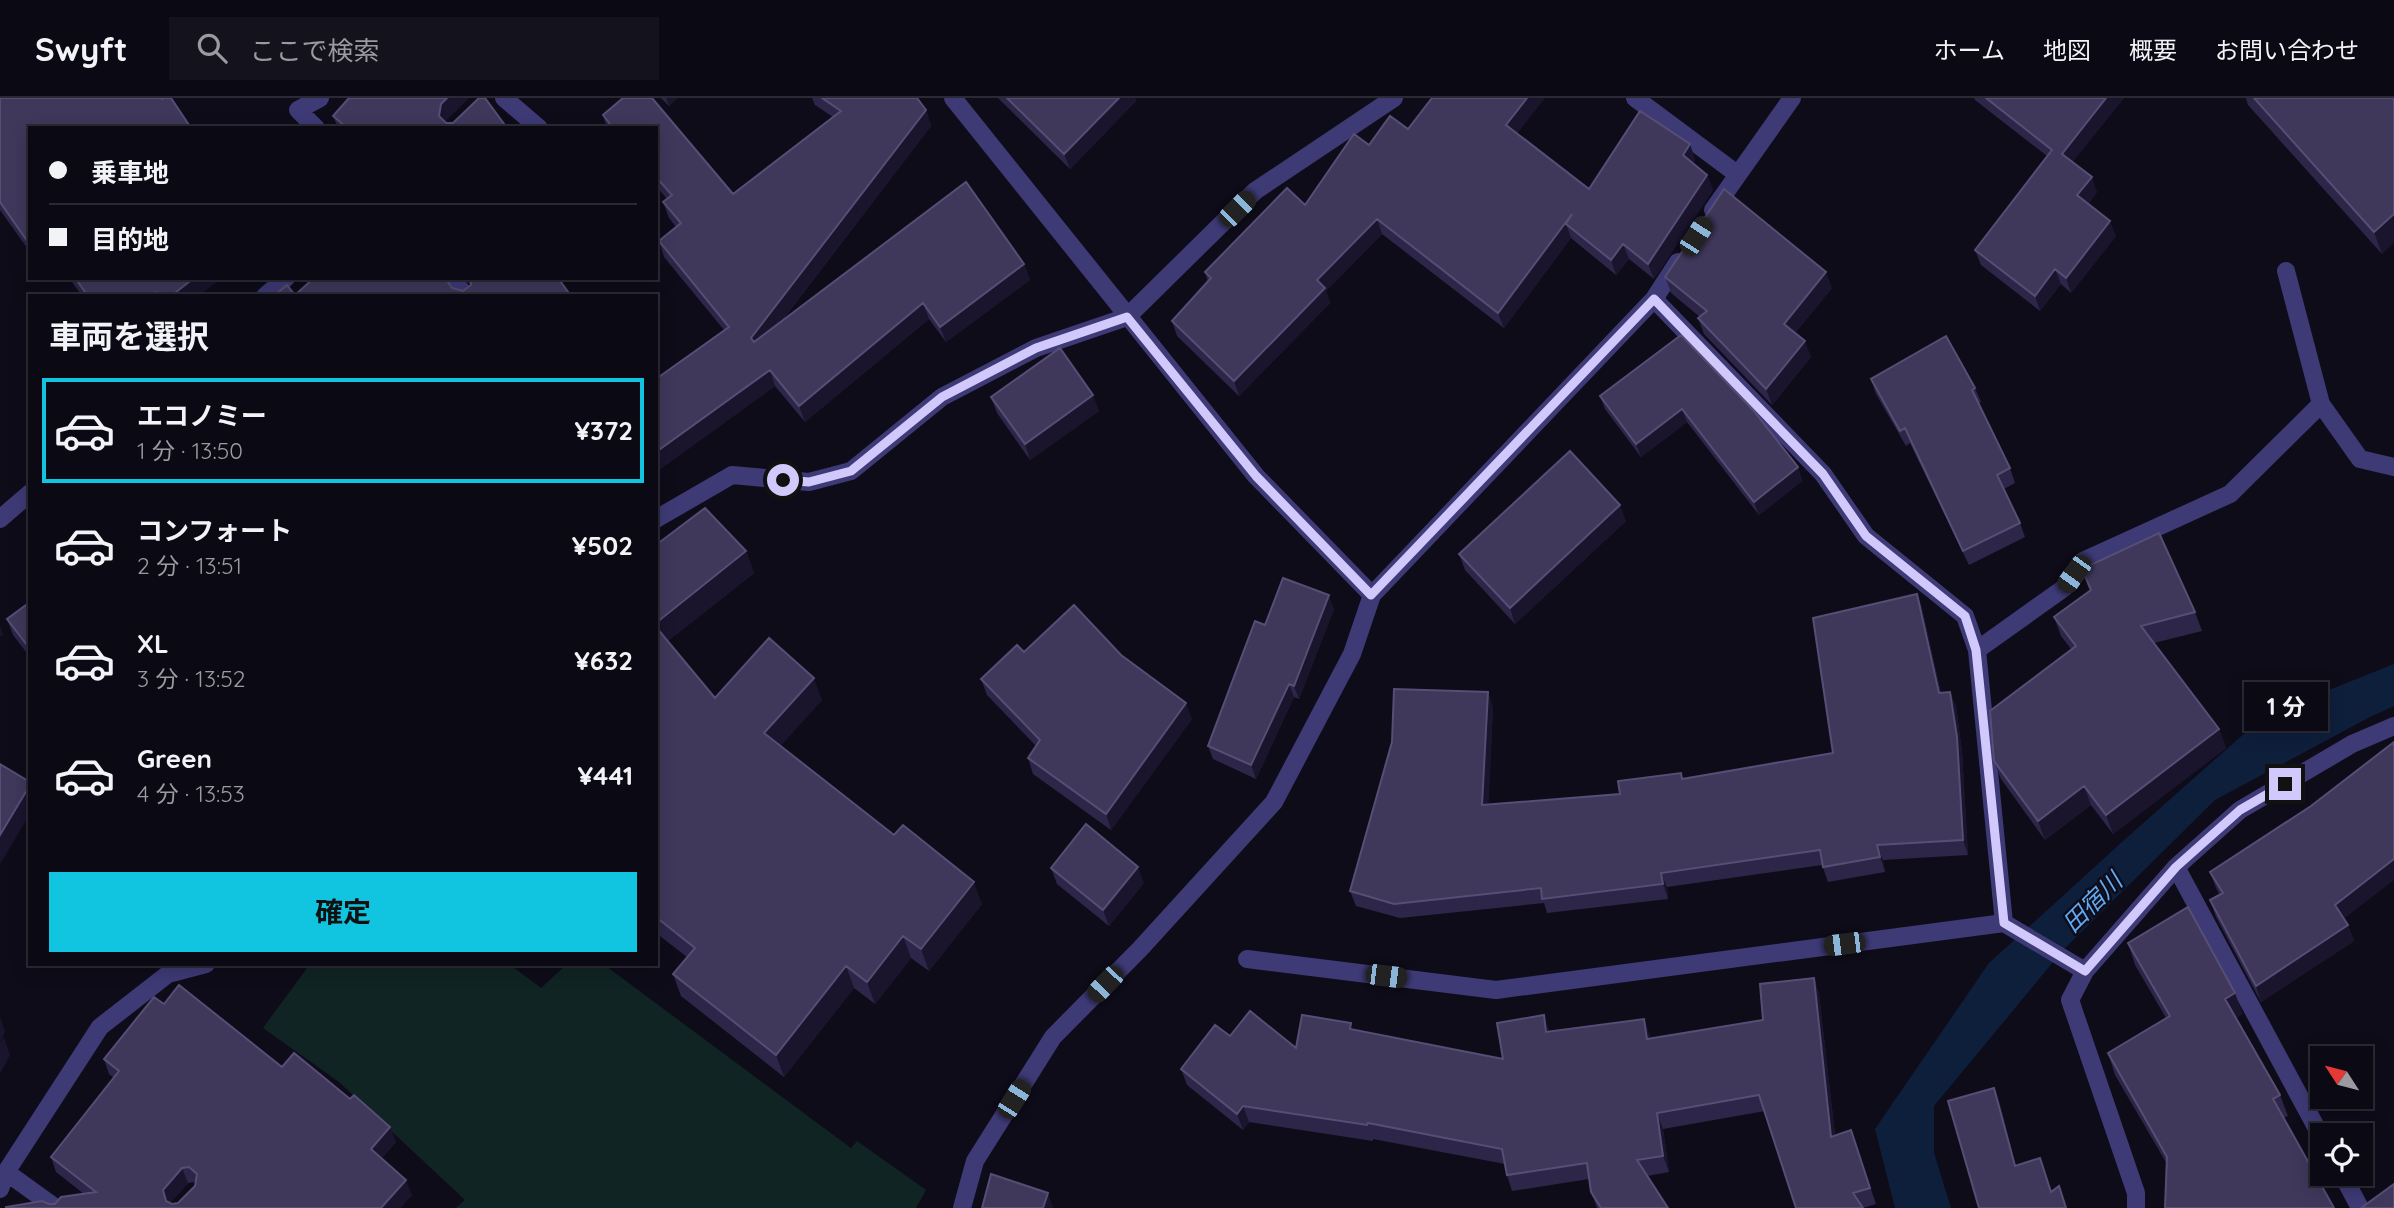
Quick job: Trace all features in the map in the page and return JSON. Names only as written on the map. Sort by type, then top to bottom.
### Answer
[{"type":"street","points":[[293,104],[320,98]]},
{"type":"street","points":[[504,98],[537,126]]},
{"type":"street","points":[[953,98],[1256,476],[1371,595]]},
{"type":"street","points":[[658,518],[732,475],[809,482],[851,471],[942,397],[1036,348],[1127,317],[1255,191],[1394,98]]},
{"type":"street","points":[[1635,98],[1737,174]]},
{"type":"street","points":[[1707,219],[1792,98]]},
{"type":"street","points":[[293,104],[314,126]]},
{"type":"street","points":[[962,1208],[975,1161],[1053,1037],[1140,948],[1274,802],[1352,654],[1371,595],[1654,299],[1684,253]]},
{"type":"street","points":[[2286,271],[2321,404],[2360,459],[2394,467]]},
{"type":"street","points":[[267,294],[284,280]]},
{"type":"street","points":[[453,280],[464,294]]},
{"type":"street","points":[[1654,299],[1823,474],[1866,536],[1965,616],[1976,650],[2009,926]]},
{"type":"street","points":[[1976,650],[2064,588],[2083,561],[2230,494],[2321,404]]},
{"type":"street","points":[[0,519],[28,495]]},
{"type":"street","points":[[2136,1208],[2136,1193],[2070,1000],[2085,971],[2176,867],[2240,810],[2352,744],[2394,726]]},
{"type":"street","points":[[2176,867],[2314,1123]]},
{"type":"street","points":[[1248,959],[1496,990],[2009,926],[2085,971]]},
{"type":"street","points":[[56,1208],[3,1181],[100,1027],[168,974],[198,966]]},
{"type":"street","points":[[2348,1186],[2360,1208]]},
{"type":"green space","points":[[309,966],[512,966],[541,988],[565,966],[606,966],[851,1148],[857,1141],[926,1190],[916,1208],[456,1208],[465,1200],[339,1082],[263,1028]]},
{"type":"water","name":"田宿川","points":[[2394,664],[2394,706],[2215,800],[2063,950],[1934,1106],[1934,1153],[1951,1208],[1895,1208],[1875,1129],[1989,963],[2264,716]]},
{"type":"building","points":[[0,98],[171,98],[190,126],[28,126],[28,242],[0,202]]},
{"type":"building","points":[[349,98],[447,98],[441,104],[439,116],[446,123],[453,123],[479,98],[485,98],[506,126],[345,126],[333,116]]},
{"type":"building","points":[[623,98],[652,98],[733,194],[841,111],[822,98],[917,98],[926,110],[751,338],[754,342],[966,182],[1024,264],[940,327],[923,303],[799,406],[770,370],[658,451],[658,378],[729,327],[659,241],[681,223],[663,202],[672,195],[658,179],[658,126],[611,126],[603,115]]},
{"type":"building","points":[[1007,98],[1119,98],[1064,154]]},
{"type":"building","points":[[1432,98],[1527,98],[1506,125],[1589,189],[1640,111],[1690,144],[1683,155],[1707,175],[1648,264],[1623,244],[1611,260],[1566,224],[1572,214],[1498,313],[1377,219],[1317,280],[1325,288],[1234,381],[1172,321],[1211,278],[1205,272],[1287,188],[1305,205],[1354,134],[1369,145],[1390,116],[1408,129]]},
{"type":"building","points":[[1986,98],[2106,98],[2062,154],[2092,177],[2077,195],[2110,221],[2066,278],[2055,269],[2035,296],[1975,250],[2052,150]]},
{"type":"building","points":[[2254,98],[2394,98],[2394,214],[2374,232]]},
{"type":"building","points":[[1724,189],[1826,272],[1784,324],[1805,341],[1766,389],[1698,318],[1707,311],[1665,277]]},
{"type":"building","points":[[76,280],[191,280],[174,294],[87,294]]},
{"type":"building","points":[[312,280],[446,280],[452,288],[463,291],[471,285],[471,280],[559,280],[570,294],[296,294]]},
{"type":"building","points":[[287,285],[294,294],[276,294]]},
{"type":"building","points":[[1681,335],[1753,410],[1798,467],[1754,502],[1682,409],[1636,444],[1600,396]]},
{"type":"building","points":[[1946,336],[1975,388],[1972,390],[2010,468],[1997,475],[2020,523],[1963,551],[1905,428],[1900,431],[1871,379]]},
{"type":"building","points":[[1060,348],[1093,395],[1025,444],[991,397]]},
{"type":"building","points":[[1570,451],[1620,505],[1510,608],[1459,554]]},
{"type":"building","points":[[705,508],[746,551],[658,621],[658,543]]},
{"type":"building","points":[[2159,533],[2195,612],[2141,626],[2219,729],[2106,815],[2084,786],[2038,821],[1994,761],[1990,711],[2076,646],[2054,617],[2091,590],[2082,569]]},
{"type":"building","points":[[1283,578],[1329,595],[1294,686],[1289,684],[1251,765],[1208,746],[1255,621],[1265,625]]},
{"type":"building","points":[[1917,594],[1939,693],[1950,692],[1957,737],[1963,840],[1877,845],[1880,857],[1823,867],[1820,850],[1661,873],[1663,884],[1542,899],[1541,888],[1394,904],[1350,891],[1392,742],[1394,689],[1488,692],[1482,805],[1620,794],[1618,781],[1681,773],[1682,779],[1833,753],[1813,618]]},
{"type":"building","points":[[28,603],[28,646],[7,619]]},
{"type":"building","points":[[1074,605],[1121,655],[1186,703],[1106,814],[1028,758],[1040,740],[981,679],[1017,645],[1024,652]]},
{"type":"building","points":[[658,629],[715,698],[769,638],[814,678],[764,733],[894,835],[903,825],[974,882],[921,949],[903,936],[867,982],[846,966],[776,1055],[673,974],[695,948],[658,919]]},
{"type":"building","points":[[2394,742],[2394,859],[2335,905],[2348,925],[2256,986],[2210,900],[2223,893],[2210,872],[2311,806]]},
{"type":"building","points":[[0,764],[28,781],[28,788],[0,835]]},
{"type":"building","points":[[1086,824],[1138,867],[1103,910],[1051,868]]},
{"type":"building","points":[[2188,907],[2235,993],[2225,999],[2280,1095],[2273,1099],[2310,1165],[2310,1186],[2322,1186],[2334,1208],[2165,1208],[2167,1157],[2108,1053],[2170,1016],[2128,943]]},
{"type":"building","points":[[1814,978],[1831,1137],[1851,1130],[1870,1188],[1853,1193],[1863,1208],[1796,1208],[1759,1095],[1657,1113],[1663,1156],[1637,1160],[1668,1208],[1601,1208],[1591,1192],[1587,1163],[1507,1175],[1502,1149],[1368,1123],[1367,1125],[1243,1106],[1237,1114],[1181,1069],[1215,1025],[1230,1036],[1250,1011],[1296,1048],[1302,1015],[1351,1023],[1350,1029],[1503,1059],[1497,1023],[1544,1015],[1546,1032],[1644,1019],[1647,1039],[1763,1020],[1760,984]]},
{"type":"building","points":[[179,985],[282,1067],[294,1053],[350,1099],[354,1095],[390,1127],[371,1149],[406,1180],[381,1208],[6,1208],[42,1201],[55,1204],[61,1197],[96,1192],[51,1157],[119,1071],[104,1059],[154,997],[164,1004]],"holes":[[[189,1167],[197,1174],[195,1186],[178,1203],[166,1201],[163,1190],[182,1168]]]},
{"type":"building","points":[[1994,1088],[2015,1166],[2040,1158],[2051,1192],[2059,1186],[2066,1208],[1979,1208],[1948,1101]]},
{"type":"building","points":[[991,1174],[1048,1193],[1043,1208],[982,1208]]},
{"type":"building","points":[[2394,1184],[2394,1208],[2361,1208]]},
{"type":"route","points":[[783,480],[809,482],[851,471],[942,397],[1036,348],[1127,317],[1256,476],[1371,595],[1654,299],[1823,474],[1866,536],[1965,616],[1976,650],[2004,923],[2085,971],[2176,867],[2240,810],[2285,784]]}]
